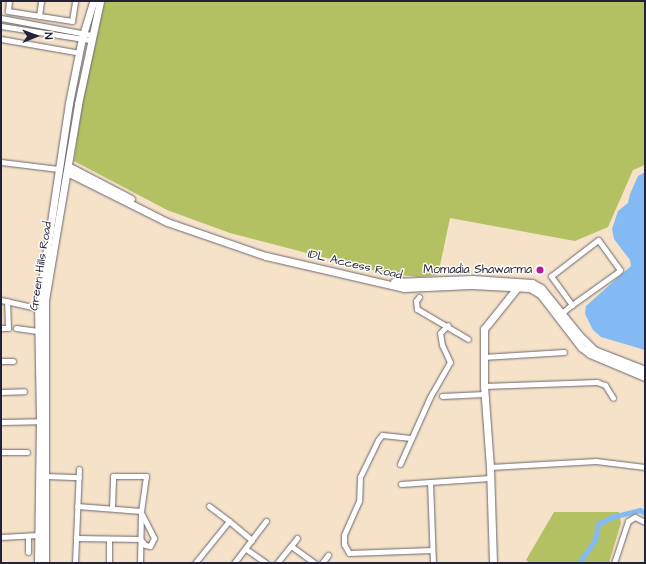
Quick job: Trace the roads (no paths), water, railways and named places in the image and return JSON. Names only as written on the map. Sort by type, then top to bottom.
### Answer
[{"type":"street","points":[[9,1],[8,11],[72,21],[75,1]]},
{"type":"street","points":[[39,16],[41,1]]},
{"type":"street","name":"Green Hills Road","points":[[38,563],[40,421],[38,331],[59,169],[83,35],[93,1]]},
{"type":"street","name":"Green Hills Road","points":[[45,563],[46,476],[41,308],[68,169],[91,38],[100,1]]},
{"type":"street","points":[[1,18],[91,38]]},
{"type":"street","points":[[36,31],[37,25]]},
{"type":"street","points":[[1,26],[83,35]]},
{"type":"street","points":[[1,39],[80,53]]},
{"type":"street","points":[[1,162],[59,169]]},
{"type":"street","points":[[68,169],[145,209],[231,241],[381,280],[415,283],[472,279],[521,284],[541,288],[594,350],[645,370]]},
{"type":"street","points":[[562,313],[620,270],[598,240],[551,276],[572,305]]},
{"type":"street","points":[[493,563],[490,467],[484,390],[484,329],[521,284]]},
{"type":"street","points":[[521,284],[536,290],[541,295],[581,347],[590,354],[645,376]]},
{"type":"street","points":[[419,297],[416,301],[417,310],[448,326],[460,336],[468,339]]},
{"type":"street","points":[[1,300],[41,308]]},
{"type":"street","points":[[1,328],[8,328],[7,301]]},
{"type":"street","points":[[400,464],[410,438],[450,362],[442,346],[440,333],[448,326]]},
{"type":"street","points":[[16,328],[38,331]]},
{"type":"street","points":[[483,357],[564,352]]},
{"type":"street","points":[[1,361],[13,361]]},
{"type":"street","points":[[442,396],[484,390],[597,382],[605,385],[613,398]]},
{"type":"street","points":[[1,392],[24,391]]},
{"type":"street","points":[[1,422],[40,421]]},
{"type":"street","points":[[410,438],[382,435],[378,440],[360,478],[359,501],[344,535],[344,544],[349,553],[432,550]]},
{"type":"street","points":[[1,452],[27,452]]},
{"type":"street","points":[[490,467],[596,461],[645,467]]},
{"type":"street","points":[[75,563],[79,469]]},
{"type":"street","points":[[46,476],[79,477]]},
{"type":"street","points":[[112,508],[113,476],[146,476],[141,510],[140,563]]},
{"type":"street","points":[[401,484],[490,478]]},
{"type":"street","points":[[430,482],[433,563]]},
{"type":"street","points":[[77,506],[141,510]]},
{"type":"street","points":[[209,506],[252,540]]},
{"type":"street","points":[[140,539],[145,545],[150,546],[154,538],[141,510]]},
{"type":"street","points":[[614,563],[628,521],[635,517],[645,522]]},
{"type":"street","points":[[234,563],[266,521]]},
{"type":"street","points":[[195,563],[229,522]]},
{"type":"street","points":[[1,537],[38,535]]},
{"type":"street","points":[[28,536],[28,552]]},
{"type":"street","points":[[76,538],[140,539]]},
{"type":"street","points":[[277,563],[297,538]]},
{"type":"street","points":[[109,539],[110,563]]},
{"type":"street","points":[[291,546],[314,563]]},
{"type":"street","points":[[246,549],[266,563]]},
{"type":"street","points":[[322,563],[328,555]]},
{"type":"water","points":[[645,172],[645,350],[601,337],[593,330],[585,314],[586,306],[631,266],[630,260],[614,239],[612,229],[618,211],[628,203],[630,194],[638,176]]},
{"type":"waterway","points":[[579,563],[595,540],[598,524],[612,517],[640,510],[645,513]]},
{"type":"place","name":"Momadia Shawarma","points":[[540,270]]}]
